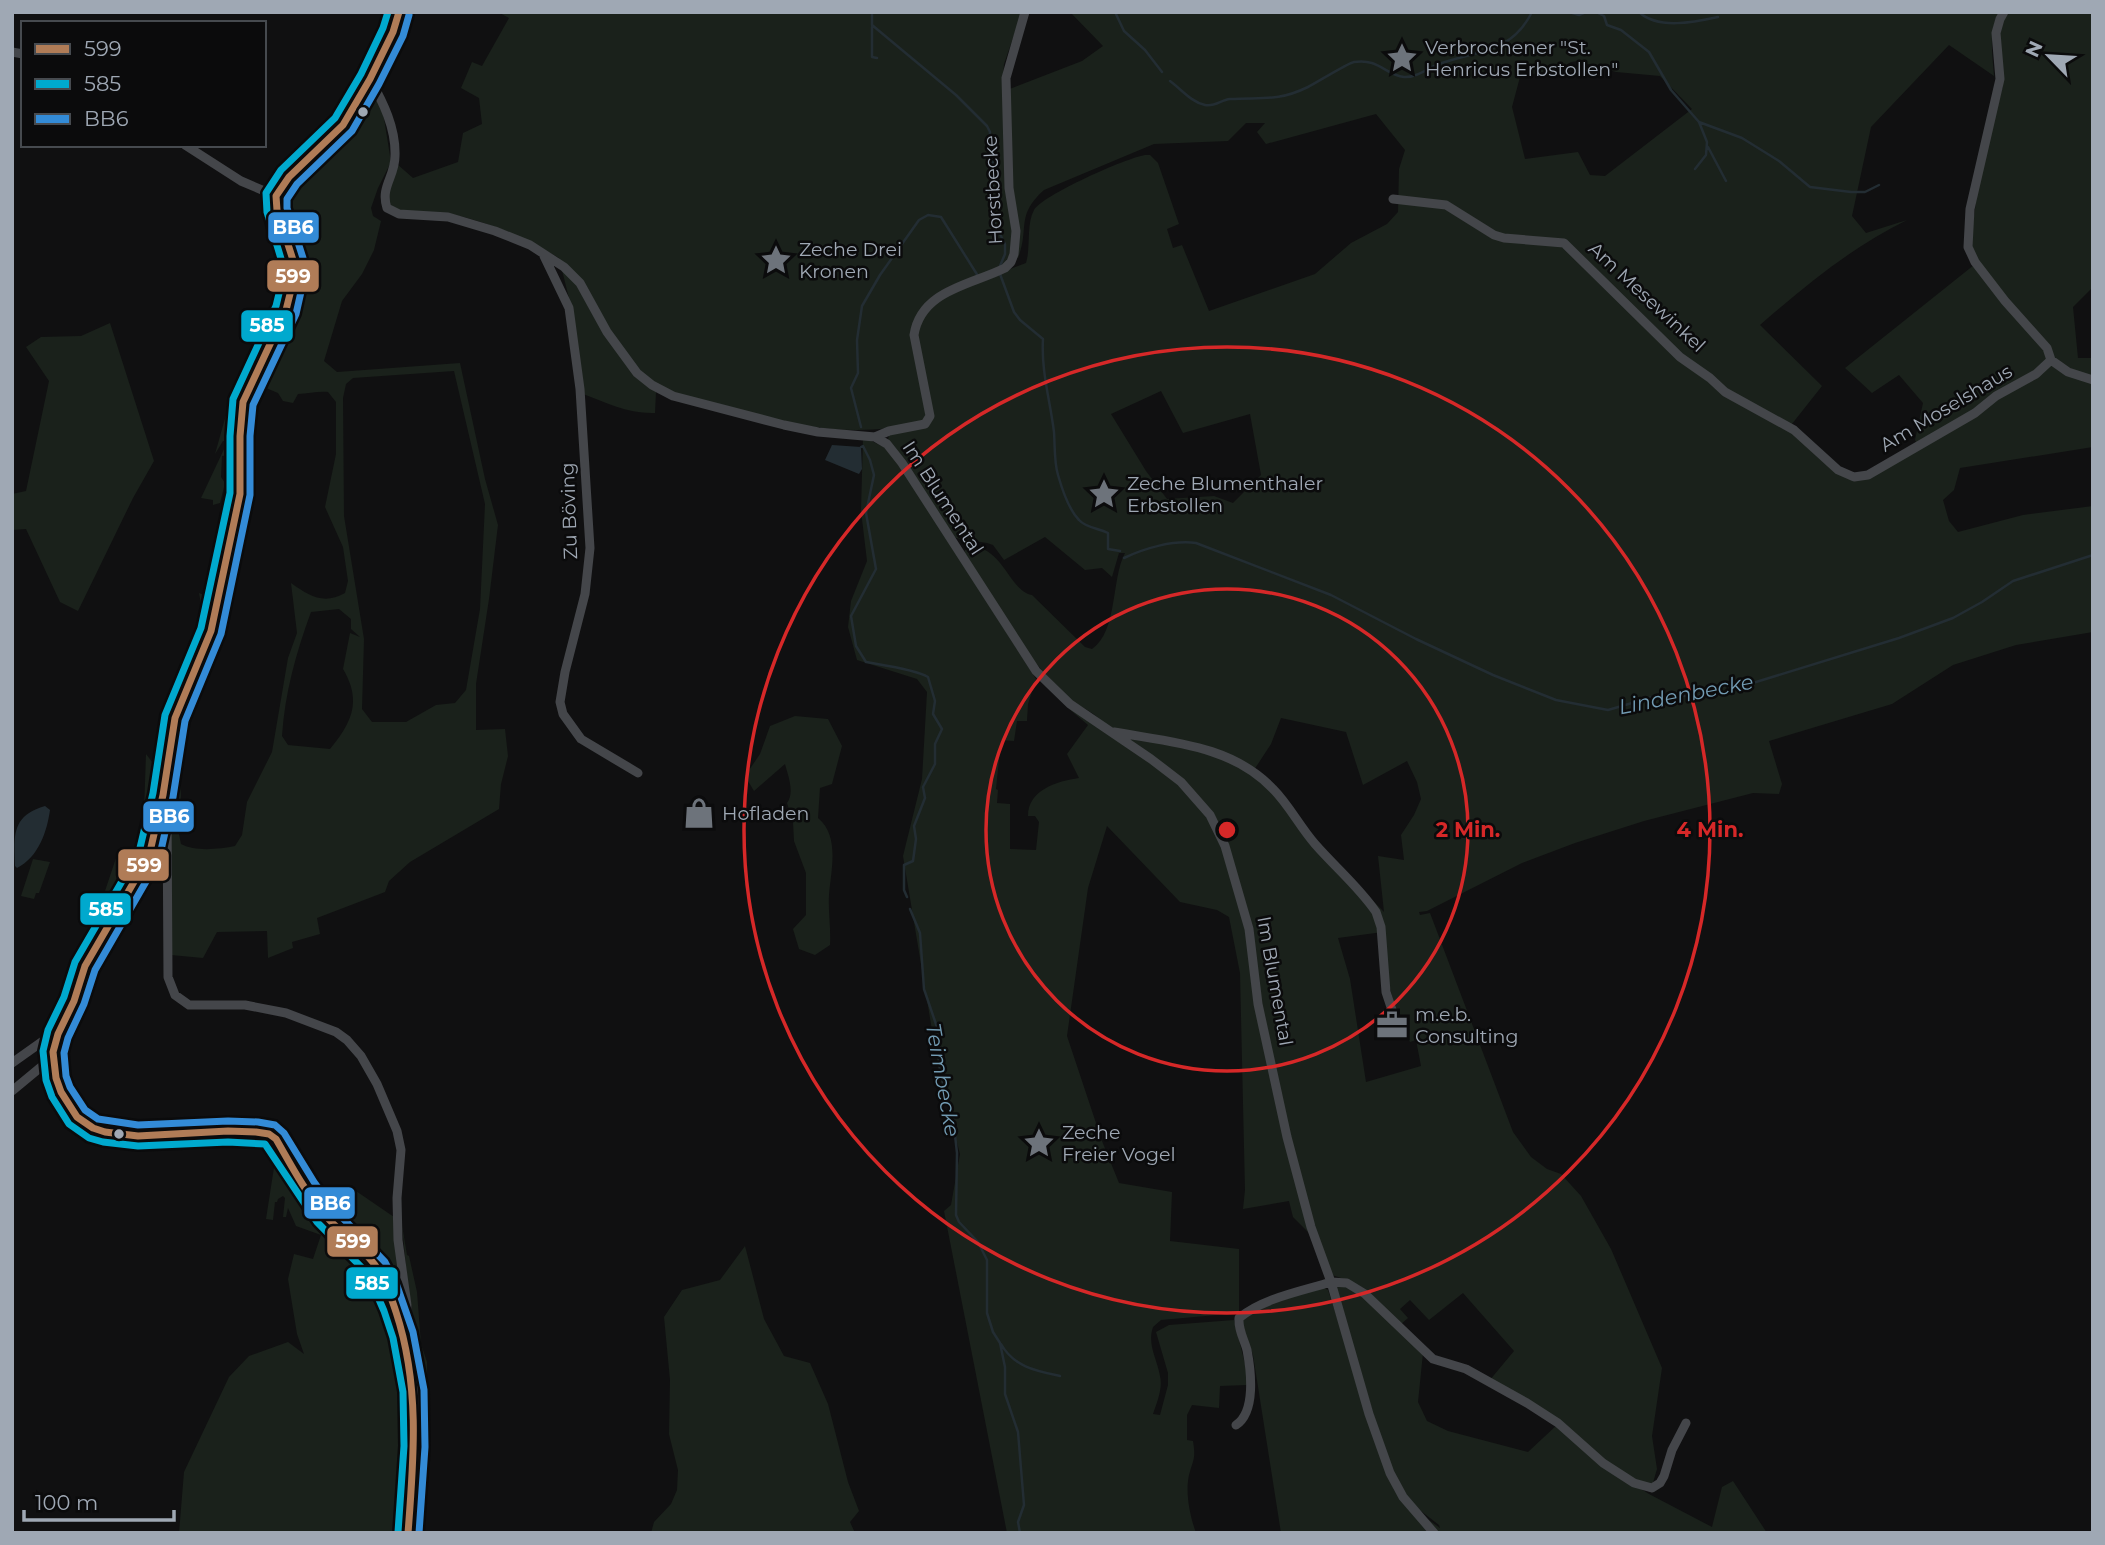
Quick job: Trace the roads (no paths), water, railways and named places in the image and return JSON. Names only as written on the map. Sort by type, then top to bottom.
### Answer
[{"type":"street","points":[[399,12],[393,32],[370,79],[343,125],[289,177],[276,197],[277,210],[293,260],[291,296],[243,402],[240,436],[241,485],[211,631],[176,718],[149,856],[85,966],[74,1001],[58,1034],[53,1057],[56,1077],[68,1106],[83,1122],[93,1128],[142,1136],[228,1131],[269,1134],[276,1139],[307,1193],[375,1266],[383,1278],[411,1359],[416,1436],[408,1533]]},
{"type":"street","name":"Horstbecke","points":[[875,437],[890,430],[925,424],[930,416],[914,334],[923,309],[937,296],[1005,268],[1014,254],[1016,231],[1009,188],[1006,78],[1025,12]]},
{"type":"street","points":[[2004,12],[1996,33],[2000,79],[1969,209],[1968,247],[1975,262],[2005,301],[2047,348],[2051,360],[2068,372],[2093,380]]},
{"type":"street","name":"Im Blumental","points":[[370,79],[385,105],[396,157],[383,195],[387,208],[399,214],[448,216],[472,223],[530,245],[564,267],[580,283],[607,332],[626,359],[637,373],[652,385],[688,401],[784,425],[875,437],[887,444],[1036,671],[1070,704],[1151,759],[1193,794],[1210,815],[1225,846],[1249,929],[1258,1004],[1287,1137],[1311,1227],[1331,1282],[1369,1414],[1390,1473],[1403,1497],[1434,1533]]},
{"type":"street","points":[[188,147],[241,181],[276,197]]},
{"type":"street","name":"Am Mesewinkel","points":[[1393,199],[1446,205],[1494,235],[1504,238],[1564,243],[1680,357],[1710,378],[1725,393],[1794,430],[1838,470],[1854,477]]},
{"type":"street","name":"Zu Böving","points":[[544,254],[569,308],[580,389],[590,548],[585,594],[565,672],[561,702],[563,714],[581,739],[638,773]]},
{"type":"street","name":"Am Moselshaus","points":[[1854,477],[1868,475],[1975,413],[1996,397],[2036,374],[2051,360]]},
{"type":"street","name":"Im Blumental","points":[[1111,732],[1202,748],[1226,756],[1273,789],[1298,824],[1376,912],[1381,927],[1385,992],[1394,1016]]},
{"type":"street","points":[[163,795],[167,810],[168,977],[175,995],[189,1004],[245,1005],[274,1010],[326,1027],[353,1045],[377,1084],[397,1131],[401,1150],[397,1198],[398,1240],[407,1305],[406,1339]]},
{"type":"street","points":[[12,1063],[58,1034]]},
{"type":"street","points":[[12,1091],[53,1057]]},
{"type":"street","points":[[1236,1425],[1250,1408],[1247,1350],[1238,1326],[1239,1318],[1247,1311],[1273,1300],[1331,1282],[1347,1283],[1365,1294],[1433,1359],[1466,1369],[1558,1423],[1603,1463],[1634,1483],[1652,1488],[1660,1483],[1672,1450],[1686,1423]]},
{"type":"waterway","name":"Lindenbecke","points":[[872,12],[872,25],[956,95],[987,126],[990,132],[989,153],[995,169],[992,192],[994,222],[1005,244],[1005,254],[1000,266]]},
{"type":"waterway","points":[[1115,12],[1124,31],[1145,50],[1162,72]]},
{"type":"waterway","points":[[1170,81],[1195,101],[1209,105],[1230,99],[1287,95],[1308,87],[1354,62],[1370,62],[1397,76],[1408,77],[1503,43],[1524,26],[1532,12]]},
{"type":"waterway","points":[[1569,12],[1579,15],[1586,12]]},
{"type":"waterway","points":[[1596,12],[1604,16],[1607,25],[1621,30],[1649,52],[1671,90],[1699,122],[1742,138],[1779,161],[1810,187],[1865,192],[1879,185]]},
{"type":"waterway","points":[[1639,12],[1647,18],[1666,23],[1718,17]]},
{"type":"waterway","points":[[872,27],[872,57],[877,58]]},
{"type":"waterway","points":[[1695,169],[1706,155],[1707,142],[1699,122]]},
{"type":"waterway","points":[[1708,147],[1726,181]]},
{"type":"waterway","name":"Teimbecke","points":[[861,427],[851,388],[858,373],[857,340],[862,306],[880,275],[919,220],[928,215],[941,217],[978,276]]},
{"type":"waterway","name":"Lindenbecke","points":[[1000,274],[1014,312],[1043,339],[1043,363],[1054,432],[1056,465],[1066,499],[1082,523],[1108,533],[1108,549],[1120,551]]},
{"type":"waterway","name":"Teimbecke","points":[[861,447],[863,446],[870,460],[874,475],[866,513],[876,569],[851,616],[856,646],[866,662],[928,677],[935,701],[933,714],[942,729],[935,744],[935,764],[923,787],[925,798],[914,826],[916,839],[913,861],[904,865],[904,890],[907,897]]},
{"type":"waterway","name":"Lindenbecke","points":[[1124,558],[1159,546],[1196,543],[1331,595],[1493,675],[1556,700],[1608,710],[1656,696],[1699,696],[1708,688],[1756,682],[1899,638],[1953,618],[2013,581],[2093,555]]},
{"type":"waterway","name":"Teimbecke","points":[[910,909],[920,933],[924,989],[939,1033],[940,1072],[953,1117],[957,1153],[956,1215],[978,1242],[987,1260],[987,1313],[1000,1343],[1005,1367],[1005,1394],[1018,1432],[1024,1505],[1018,1522],[1020,1533]]},
{"type":"waterway","points":[[1001,1344],[1019,1363],[1034,1370],[1060,1376]]},
{"type":"place","name":"Verbrochener \"St. Henricus Erbstollen\"","points":[[1402,58]]},
{"type":"place","name":"Zeche Drei Kronen","points":[[776,260]]},
{"type":"place","name":"Zeche Blumenthaler Erbstollen","points":[[1104,494]]},
{"type":"place","name":"Hofladen","points":[[699,813]]},
{"type":"place","name":"m.e.b. Consulting","points":[[1392,1025]]},
{"type":"place","name":"Zeche Freier Vogel","points":[[1039,1143]]}]
